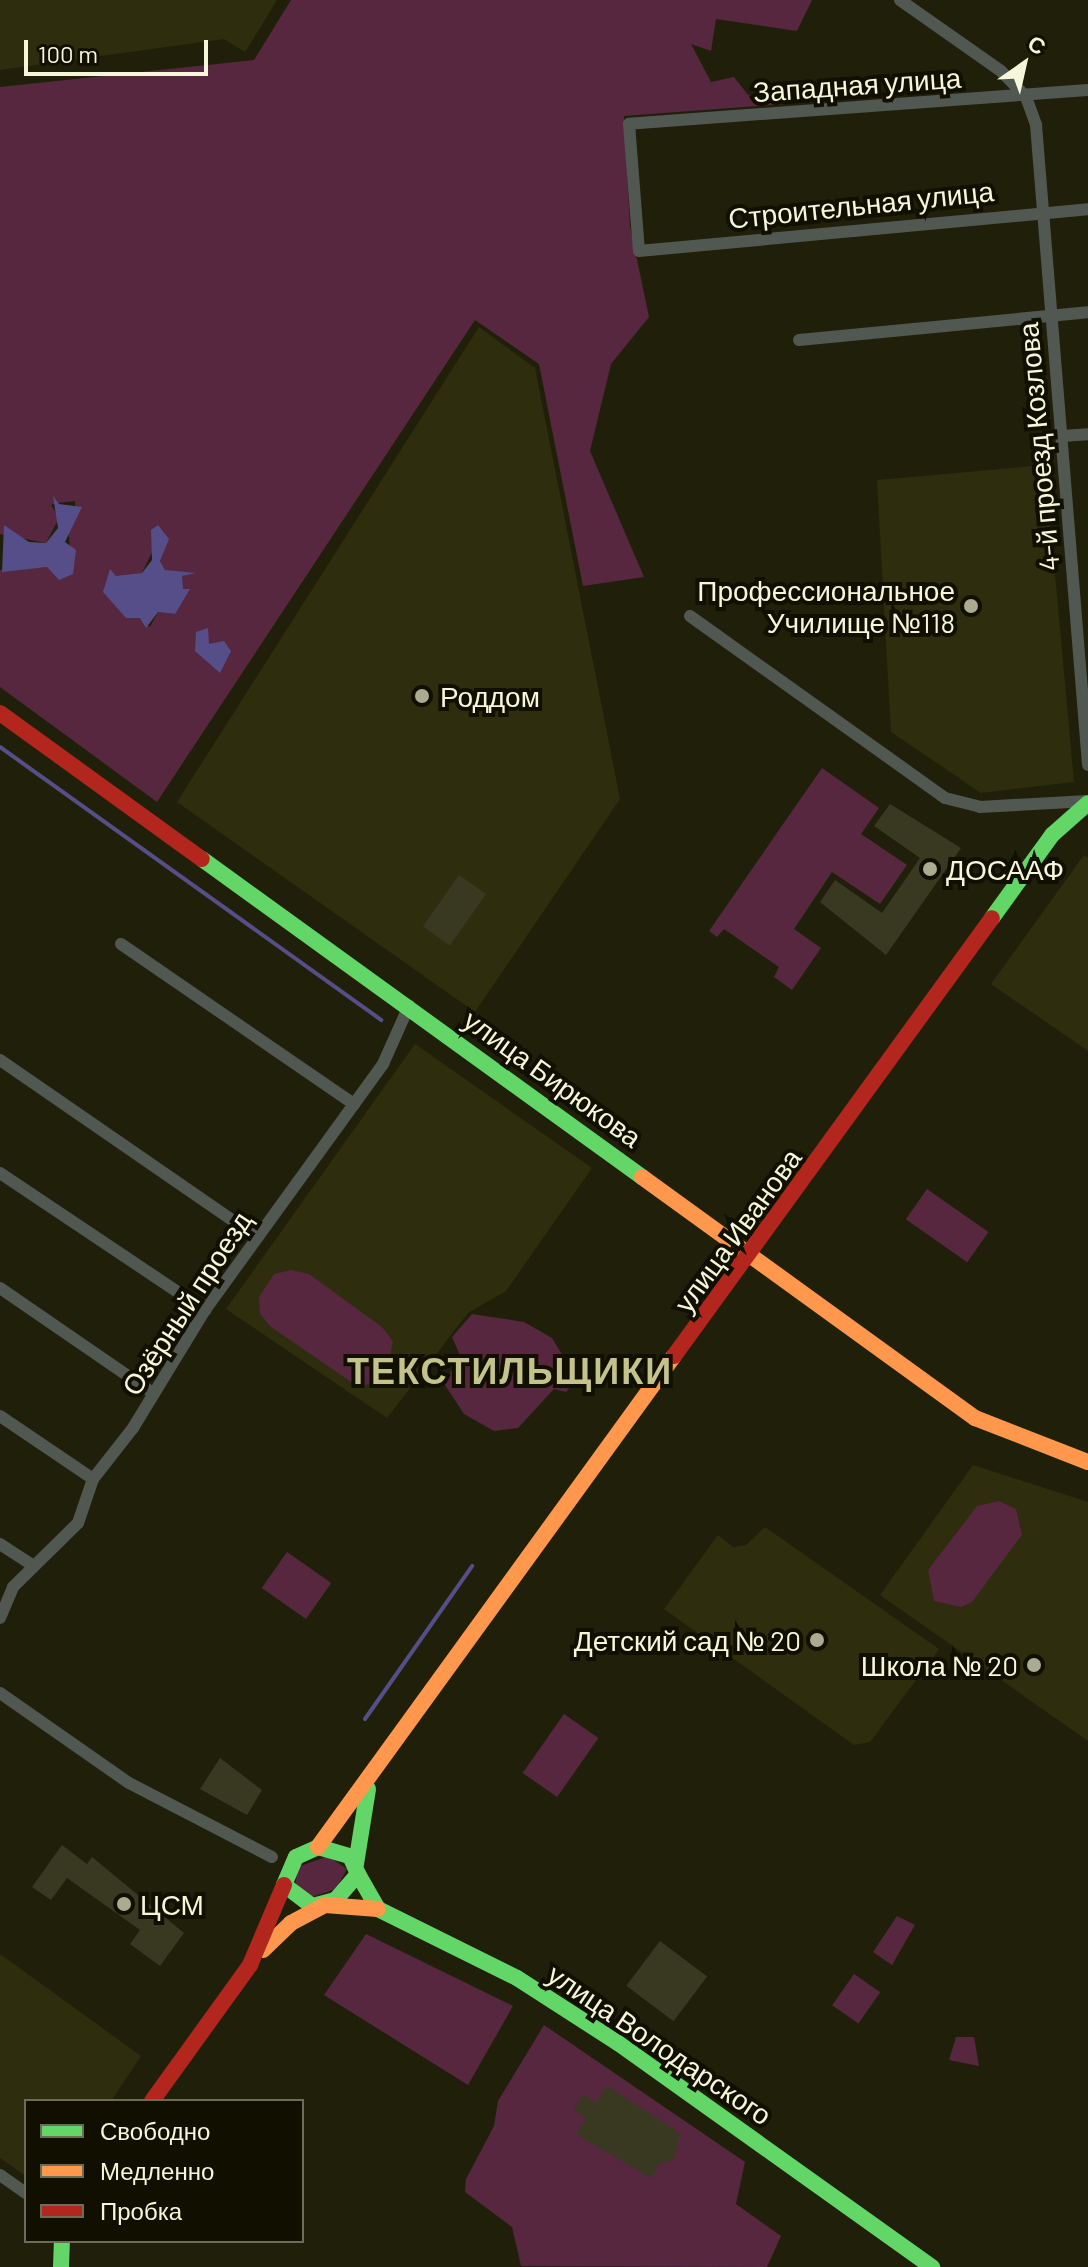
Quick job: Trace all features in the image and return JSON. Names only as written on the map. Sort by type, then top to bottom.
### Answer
[{"type":"street","points":[[900,0],[1001,71],[1026,97]]},
{"type":"street","name":"Западная улица","points":[[639,251],[629,124],[1026,97],[1088,90]]},
{"type":"street","name":"4-й проезд Козлова","points":[[1026,97],[1036,125],[1088,765]]},
{"type":"street","name":"Строительная улица","points":[[639,251],[1088,209]]},
{"type":"street","points":[[799,340],[1088,312]]},
{"type":"street","points":[[1062,436],[1088,434]]},
{"type":"street","points":[[690,616],[945,798],[980,807],[1088,802]]},
{"type":"street","name":"улица Бирюкова","points":[[0,713],[975,1418],[1088,1462]]},
{"type":"street","name":"улица Иванова","points":[[312,1848],[381,1763],[1052,835],[1088,802]]},
{"type":"street","points":[[121,944],[354,1104]]},
{"type":"street","name":"Озёрный проезд","points":[[0,1618],[32,1565],[78,1523],[93,1479],[153,1393],[205,1310],[383,1064],[409,1006]]},
{"type":"street","points":[[0,1060],[257,1237]]},
{"type":"street","points":[[0,1173],[205,1310]]},
{"type":"street","points":[[0,1288],[153,1393]]},
{"type":"street","points":[[0,1416],[93,1479]]},
{"type":"street","points":[[0,1544],[32,1565]]},
{"type":"street","points":[[0,1693],[129,1783],[272,1857],[284,1885],[296,1899],[325,1905],[378,1909]]},
{"type":"street","points":[[153,2099],[253,1959],[291,1923],[325,1905],[357,1869],[362,1802],[381,1763]]},
{"type":"street","points":[[272,1857],[312,1848],[340,1851],[357,1869],[378,1909]]},
{"type":"street","points":[[253,1959],[289,1866],[312,1848]]},
{"type":"street","name":"улица Володарского","points":[[378,1909],[517,1978],[618,2043],[932,2267]]},
{"type":"street","points":[[0,2175],[24,2192]]},
{"type":"street","points":[[61,2267],[62,2243]]},
{"type":"shaded area","points":[[0,0],[277,0],[245,52],[224,39],[0,70]]},
{"type":"shaded area","points":[[291,0],[812,0],[797,31],[716,19],[711,51],[691,44],[711,82],[734,77],[748,95],[780,97],[784,104],[624,116],[630,226],[649,317],[611,364],[590,451],[644,577],[583,586],[539,364],[475,320],[157,802],[0,687],[0,570],[47,567],[57,573],[70,548],[68,526],[75,520],[75,501],[51,505],[59,518],[46,543],[0,534],[0,87],[254,60]],"holes":[[[156,544],[165,546],[160,561],[165,571],[192,573],[182,576],[175,614],[158,612],[150,627],[106,587],[142,573]]]},
{"type":"shaded area","name":"Роддом","points":[[479,327],[535,368],[620,799],[475,1012],[177,802]]},
{"type":"shaded area","name":"Профессиональное Училище №118","points":[[1045,465],[1074,782],[981,793],[891,732],[877,480]]},
{"type":"shaded area","points":[[53,496],[59,504],[82,507],[65,542],[76,550],[73,574],[59,580],[47,567],[2,572],[4,525],[29,542],[46,543],[58,528]]},
{"type":"shaded area","points":[[158,525],[169,539],[160,561],[165,570],[196,573],[182,576],[183,589],[190,589],[175,614],[158,612],[146,628],[140,618],[126,618],[103,592],[110,569],[116,576],[142,573],[152,560],[151,530]]},
{"type":"shaded area","points":[[208,628],[209,644],[224,641],[231,651],[220,673],[195,651],[196,632]]},
{"type":"shaded area","points":[[822,768],[879,808],[861,834],[907,865],[880,904],[832,872],[794,929],[821,948],[792,990],[774,977],[779,967],[724,929],[717,937],[709,931]]},
{"type":"shaded area","points":[[1084,855],[1088,858],[1088,1051],[991,984]]},
{"type":"shaded area","points":[[415,1044],[592,1168],[506,1291],[468,1313],[387,1418],[226,1309]]},
{"type":"shaded area","points":[[927,1189],[988,1232],[967,1262],[906,1219]]},
{"type":"shaded area","points":[[291,1270],[309,1274],[382,1327],[393,1341],[387,1374],[360,1388],[271,1327],[260,1314],[259,1297],[274,1274]]},
{"type":"shaded area","points":[[472,1314],[524,1322],[552,1338],[577,1379],[566,1392],[554,1389],[518,1428],[494,1431],[464,1414],[445,1385],[459,1353],[452,1337]]},
{"type":"shaded area","name":"Школа № 20","points":[[973,1465],[1088,1502],[1088,1741],[880,1595]]},
{"type":"shaded area","points":[[999,1501],[1016,1509],[1022,1535],[972,1602],[961,1607],[934,1601],[928,1570],[977,1506]]},
{"type":"shaded area","name":"Детский сад № 20","points":[[765,1527],[939,1649],[870,1742],[854,1745],[664,1609],[718,1535],[733,1547],[746,1545]]},
{"type":"shaded area","points":[[287,1552],[331,1583],[306,1619],[262,1588]]},
{"type":"shaded area","points":[[564,1714],[598,1738],[557,1797],[523,1773]]},
{"type":"shaded area","points":[[328,1856],[347,1869],[336,1889],[311,1897],[295,1887],[298,1867]]},
{"type":"shaded area","points":[[897,1916],[915,1925],[892,1965],[873,1952]]},
{"type":"shaded area","points":[[366,1934],[513,2006],[468,2085],[324,1995]]},
{"type":"shaded area","points":[[0,1954],[141,2056],[112,2099],[24,2099],[24,2175],[0,2158]]},
{"type":"shaded area","points":[[854,1974],[880,1992],[858,2023],[832,2005]]},
{"type":"shaded area","points":[[544,2025],[745,2162],[736,2204],[781,2236],[767,2267],[521,2266],[512,2227],[465,2192],[466,2179],[494,2126],[498,2101]]},
{"type":"shaded area","points":[[956,2037],[974,2037],[979,2066],[949,2060]]},
{"type":"building","name":"ДОСААФ","points":[[890,804],[961,848],[886,955],[820,902],[835,880],[882,913],[920,858],[874,826]]},
{"type":"building","points":[[459,875],[486,894],[450,946],[423,927]]},
{"type":"building","points":[[220,1758],[262,1790],[247,1815],[200,1789]]},
{"type":"building","name":"ЦСМ","points":[[62,1845],[87,1864],[92,1857],[184,1933],[160,1966],[130,1944],[140,1930],[67,1878],[51,1900],[32,1887]]},
{"type":"building","points":[[660,1941],[707,1977],[673,2021],[626,1986]]},
{"type":"building","points":[[607,2086],[680,2133],[673,2161],[660,2163],[651,2178],[576,2134],[586,2118],[574,2110],[583,2095],[596,2103]]},
{"type":"waterway","points":[[0,747],[381,1020]]},
{"type":"waterway","points":[[365,1719],[472,1566]]},
{"type":"traffic: fast","points":[[992,918],[1052,835],[1088,803]]},
{"type":"traffic: fast","points":[[202,859],[642,1177]]},
{"type":"traffic: fast","points":[[356,1864],[368,1789]]},
{"type":"traffic: fast","points":[[318,1847],[350,1856],[358,1874],[335,1900],[312,1906],[284,1885],[296,1857],[318,1847]]},
{"type":"traffic: fast","points":[[358,1874],[378,1909],[517,1978],[618,2043],[932,2267]]},
{"type":"traffic: fast","points":[[61,2267],[62,2243]]},
{"type":"traffic: slow","points":[[642,1177],[975,1418],[1088,1462]]},
{"type":"traffic: slow","points":[[318,1847],[674,1356]]},
{"type":"traffic: slow","points":[[263,1950],[291,1923],[325,1905],[378,1909]]},
{"type":"traffic: jam","points":[[0,713],[202,859]]},
{"type":"traffic: jam","points":[[674,1356],[992,918]]},
{"type":"traffic: jam","points":[[153,2099],[250,1965],[284,1885]]},
{"type":"place","name":"Профессиональное Училище №118","points":[[971,606]]},
{"type":"place","name":"Роддом","points":[[422,696]]},
{"type":"place","name":"ДОСААФ","points":[[930,869]]},
{"type":"place","name":"Детский сад № 20","points":[[817,1640]]},
{"type":"place","name":"Школа № 20","points":[[1034,1665]]},
{"type":"place","name":"ЦСМ","points":[[124,1904]]},
{"type":"district","name":"ТЕКСТИЛЬЩИКИ","points":[[510,1370]]}]
